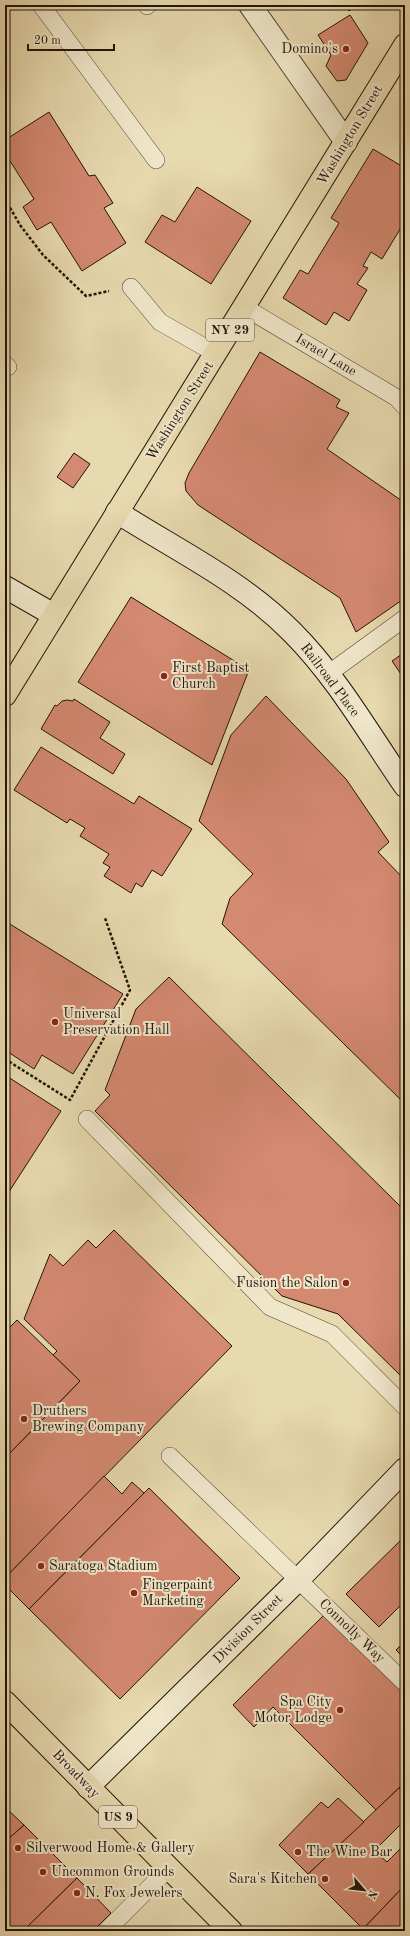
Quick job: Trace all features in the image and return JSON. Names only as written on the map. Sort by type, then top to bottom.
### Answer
[{"type":"highway","name":"Washington Street","points":[[5,695],[405,45]]},
{"type":"highway","name":"Broadway","points":[[5,1702],[231,1931]]},
{"type":"street","points":[[250,5],[346,142]]},
{"type":"street","name":"Railroad Place","points":[[117,512],[234,584],[257,601],[292,631],[328,674],[405,786]]},
{"type":"street","points":[[5,587],[54,615]]},
{"type":"street","name":"Division Street","points":[[88,1787],[299,1579],[405,1469]]},
{"type":"lane","points":[[41,5],[156,160]]},
{"type":"lane","points":[[131,287],[160,322],[215,353]]},
{"type":"lane","name":"Israel Lane","points":[[244,307],[397,398],[405,407]]},
{"type":"lane","points":[[328,674],[405,618]]},
{"type":"lane","points":[[87,1119],[270,1307],[332,1334],[405,1407]]},
{"type":"lane","name":"Connolly Way","points":[[170,1456],[405,1683]]},
{"type":"lane","points":[[106,1931],[169,1868]]},
{"type":"path","points":[[5,199],[20,225],[43,255],[86,296],[131,287]]},
{"type":"path","points":[[5,1059],[70,1100],[130,990],[105,918]]},
{"type":"building","points":[[344,5],[357,5],[349,11]]},
{"type":"building","name":"Domino's","points":[[350,15],[368,43],[346,80],[337,81],[326,66],[331,55],[318,35]]},
{"type":"building","points":[[49,112],[89,176],[95,175],[113,203],[104,208],[126,243],[82,271],[51,222],[37,230],[23,207],[34,199],[5,153],[5,140]]},
{"type":"building","points":[[373,149],[405,168],[405,221],[382,259],[371,252],[363,266],[368,268],[357,284],[367,290],[349,321],[334,312],[326,325],[283,298],[300,270],[308,274],[339,223],[331,218]]},
{"type":"building","points":[[197,187],[251,221],[211,284],[145,242],[162,215],[175,222]]},
{"type":"building","points":[[260,352],[340,400],[336,407],[349,413],[327,449],[405,503],[405,598],[356,632],[340,598],[198,505],[186,491],[185,483],[189,473]]},
{"type":"building","points":[[74,453],[90,464],[73,488],[57,477]]},
{"type":"building","name":"First Baptist Church","points":[[131,597],[249,670],[212,765],[78,682]]},
{"type":"building","points":[[405,652],[405,680],[392,661]]},
{"type":"building","points":[[266,696],[346,779],[389,842],[378,852],[402,877],[405,873],[405,1104],[222,924],[230,898],[253,874],[199,821],[231,735]]},
{"type":"building","points":[[74,699],[110,722],[100,738],[125,754],[113,774],[41,729],[55,705],[57,706],[62,701],[73,701]]},
{"type":"building","points":[[41,747],[134,804],[139,796],[192,829],[162,876],[152,870],[142,887],[136,883],[131,893],[104,876],[110,867],[103,863],[109,854],[80,836],[85,828],[70,819],[67,823],[14,790]]},
{"type":"building","name":"Universal Preservation Hall","points":[[5,921],[123,994],[73,1074],[42,1055],[34,1069],[5,1050]]},
{"type":"building","points":[[169,977],[405,1211],[405,1380],[338,1314],[282,1296],[95,1111],[110,1095],[105,1090],[136,1009]]},
{"type":"building","points":[[5,1075],[61,1111],[5,1198]]},
{"type":"building","points":[[114,1230],[232,1346],[5,1578],[5,1458],[80,1381],[53,1355],[57,1351],[24,1319],[50,1254],[63,1266],[88,1240],[96,1248]]},
{"type":"building","name":"Druthers Brewing Company","points":[[17,1320],[80,1381],[5,1458],[5,1332]]},
{"type":"building","points":[[104,1476],[122,1494],[132,1482],[144,1493],[29,1609],[5,1585],[5,1578]]},
{"type":"building","name":"Fingerpaint Marketing","points":[[149,1488],[240,1578],[120,1699],[29,1609]]},
{"type":"building","points":[[405,1536],[405,1601],[379,1627],[346,1594]]},
{"type":"building","name":"Spa City Motor Lodge","points":[[326,1613],[405,1693],[405,1782],[376,1810],[273,1707],[254,1727],[233,1705]]},
{"type":"building","points":[[405,1641],[405,1659],[396,1650]]},
{"type":"building","points":[[399,1788],[405,1794],[405,1820],[374,1851],[387,1862],[405,1844],[405,1885],[363,1929],[308,1874]]},
{"type":"building","points":[[338,1798],[364,1822],[308,1874],[279,1845],[321,1802],[328,1808]]},
{"type":"building","points":[[6,1808],[24,1825],[5,1842],[5,1809]]},
{"type":"building","points":[[24,1825],[77,1878],[23,1931],[5,1931],[5,1842]]},
{"type":"building","name":"N. Fox Jewelers","points":[[77,1878],[111,1913],[93,1931],[23,1931]]},
{"type":"building","points":[[405,1885],[405,1931],[366,1931],[363,1929]]},
{"type":"place","name":"Domino's","points":[[346,49]]},
{"type":"place","name":"First Baptist Church","points":[[164,676]]},
{"type":"place","name":"Universal Preservation Hall","points":[[55,1022]]},
{"type":"place","name":"Fusion the Salon","points":[[346,1283]]},
{"type":"place","name":"Druthers Brewing Company","points":[[24,1419]]},
{"type":"place","name":"Saratoga Stadium","points":[[41,1566]]},
{"type":"place","name":"Fingerpaint Marketing","points":[[134,1593]]},
{"type":"place","name":"Spa City Motor Lodge","points":[[340,1710]]},
{"type":"place","name":"Silverwood Home & Gallery","points":[[18,1848]]},
{"type":"place","name":"The Wine Bar","points":[[298,1852]]},
{"type":"place","name":"Uncommon Grounds","points":[[43,1872]]},
{"type":"place","name":"Sara's Kitchen","points":[[325,1879]]},
{"type":"place","name":"N. Fox Jewelers","points":[[77,1893]]}]
